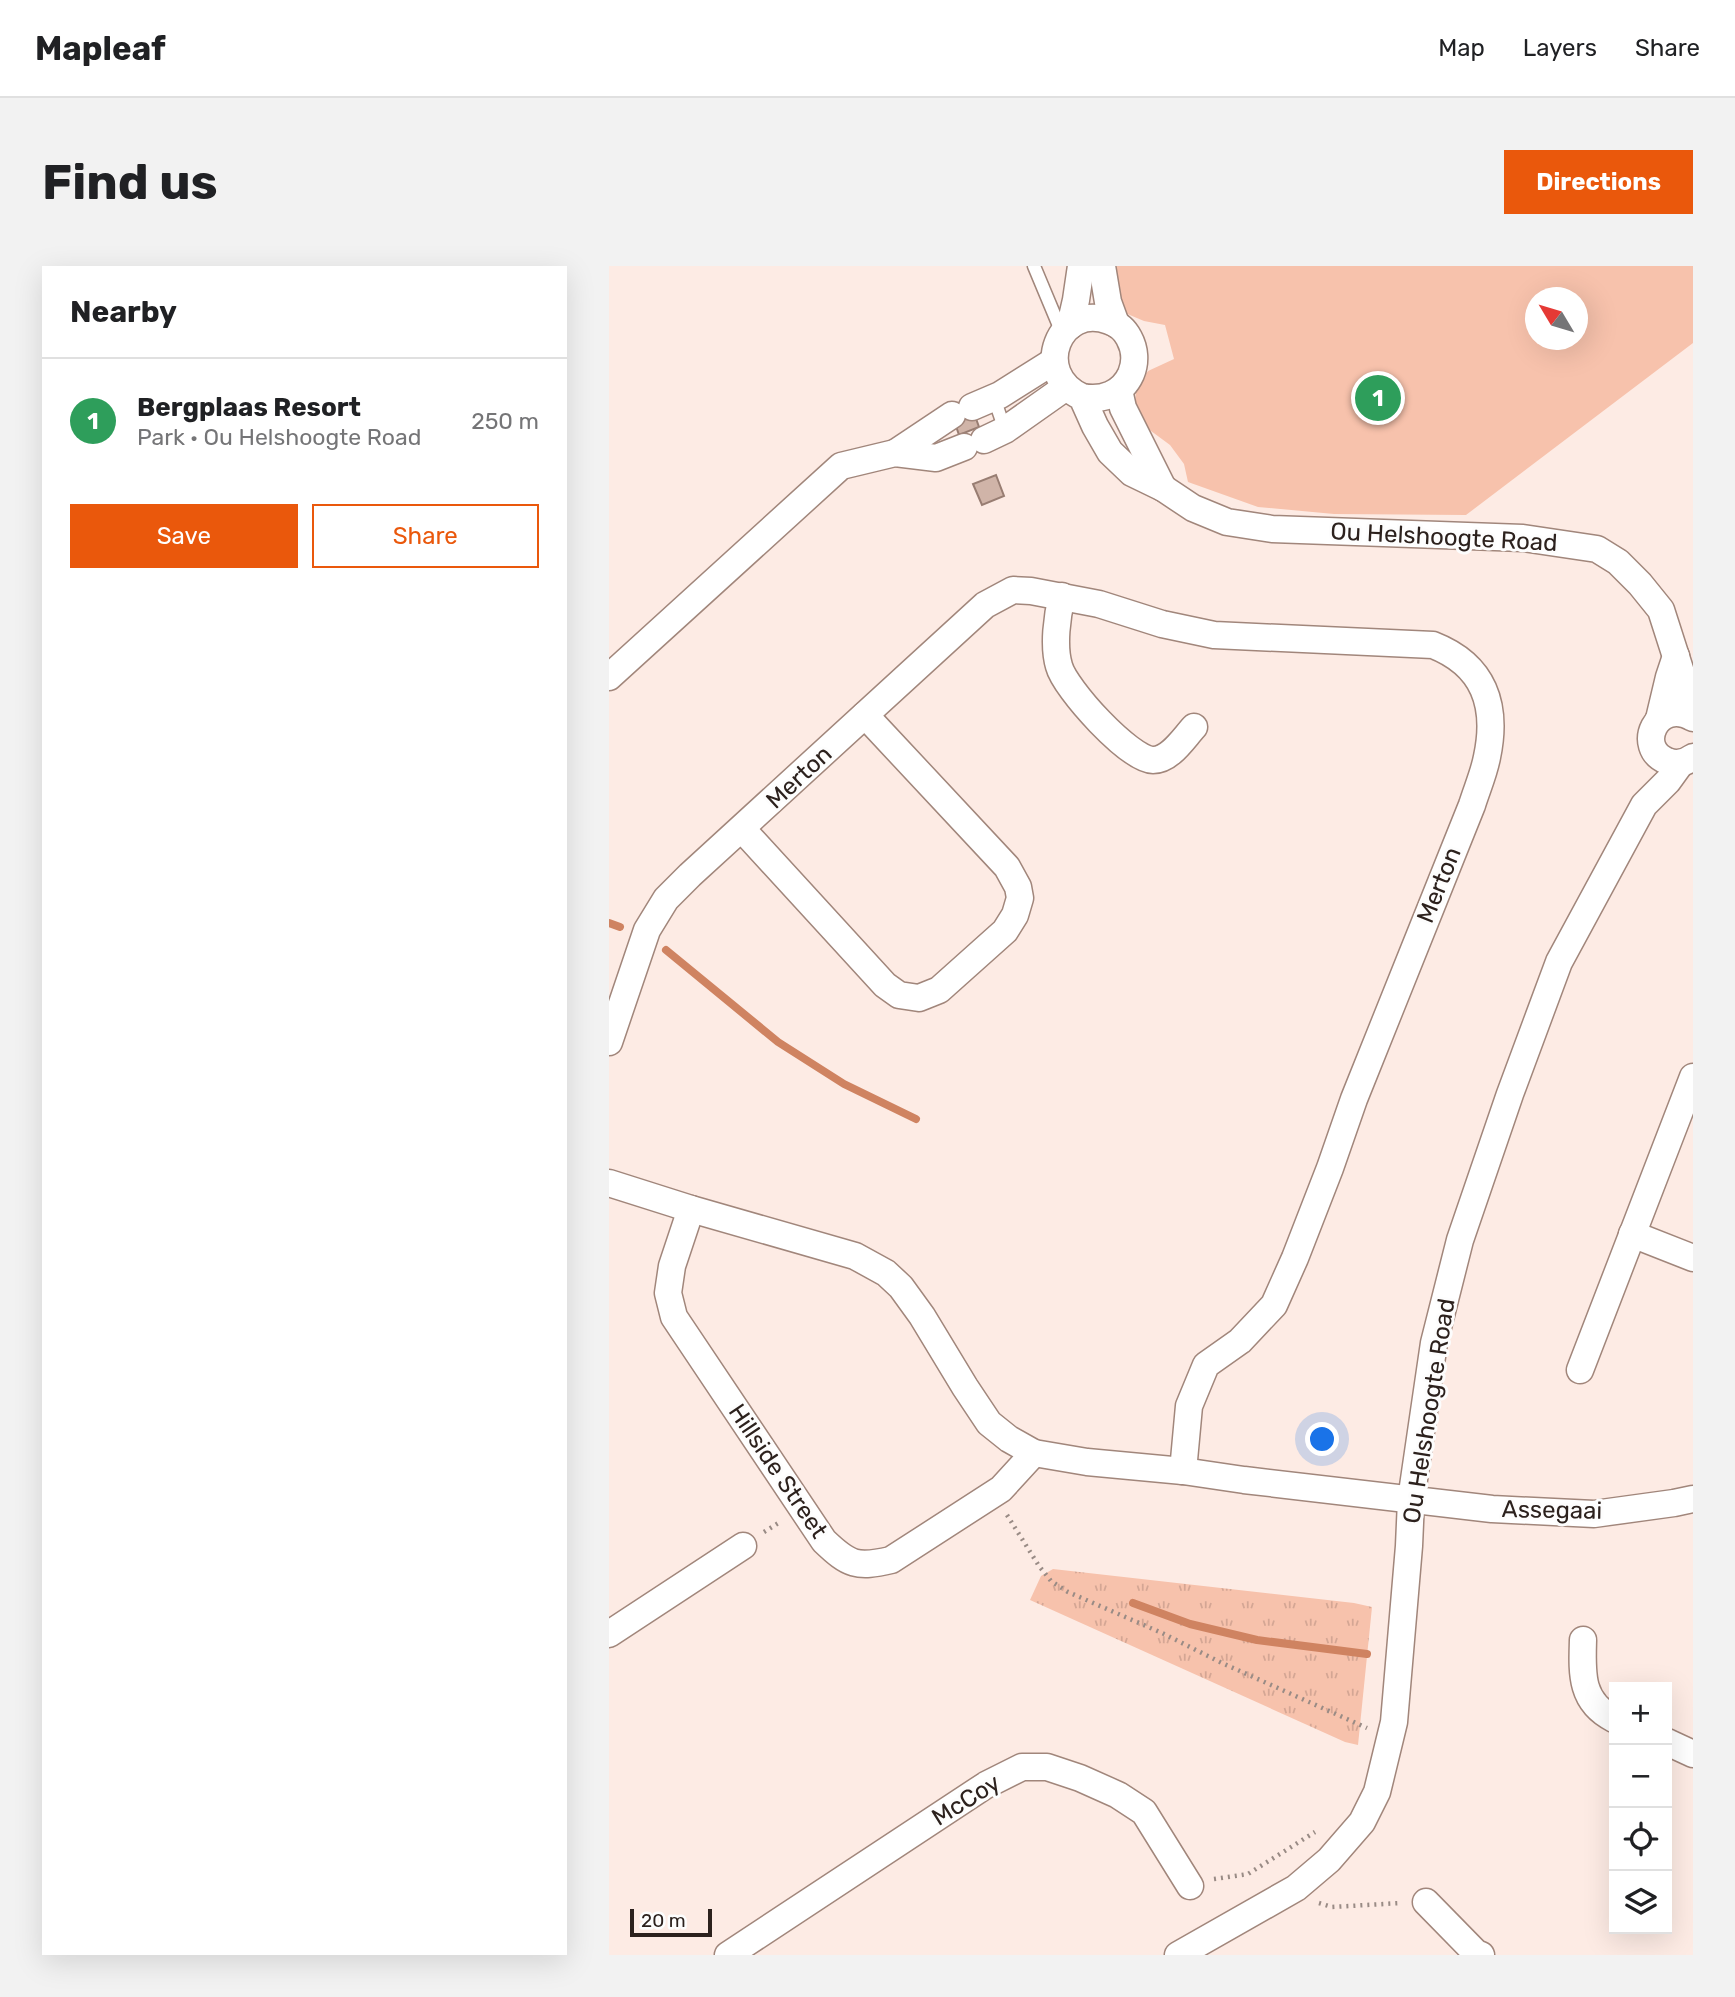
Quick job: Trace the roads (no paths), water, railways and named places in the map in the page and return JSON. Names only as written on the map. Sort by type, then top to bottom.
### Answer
[{"type":"street","points":[[609,677],[841,466],[895,453],[972,406],[1054,361],[1055,351],[1066,330],[1076,300],[1081,266]]},
{"type":"street","points":[[1102,266],[1115,324]]},
{"type":"street","points":[[936,458],[984,439],[1074,392],[1101,398],[1119,390],[1126,383],[1131,375],[1135,356],[1129,338],[1115,324],[1107,320],[1087,318],[1066,330]]},
{"type":"street","name":"Ou Helshoogte Road","points":[[1054,361],[1060,379],[1074,392],[1110,452],[1132,473],[1163,488],[1193,508],[1227,522],[1272,529],[1523,538],[1597,549],[1618,562],[1661,610],[1687,691],[1691,717]]},
{"type":"street","name":"Ou Helshoogte Road","points":[[1119,390],[1123,408],[1163,488]]},
{"type":"street","points":[[895,453],[936,458],[953,465],[980,459],[999,450],[984,439]]},
{"type":"street","name":"Merton","points":[[609,1042],[616,996],[647,930],[666,900],[985,605],[1013,590],[1099,604],[1162,624],[1214,635],[1433,645],[1451,652],[1473,671],[1487,696],[1490,726],[1487,757],[1472,805],[1354,1098],[1295,1258],[1273,1305],[1240,1341],[1206,1365],[1189,1406],[1183,1471]]},
{"type":"street","points":[[1062,596],[1056,621],[1059,666],[1069,687],[1117,739],[1140,758],[1154,761],[1166,757],[1194,727]]},
{"type":"street","points":[[1660,719],[1676,656]]},
{"type":"street","points":[[1660,719],[1674,712],[1691,717]]},
{"type":"street","points":[[742,829],[885,985],[899,995],[919,998],[939,990],[1005,931],[1015,915],[1020,898],[1018,887],[1007,867],[865,715]]},
{"type":"street","name":"Ou Helshoogte Road","points":[[1644,805],[1653,749],[1651,733],[1660,719]]},
{"type":"street","points":[[1653,749],[1665,761],[1687,760]]},
{"type":"street","name":"Ou Helshoogte Road","points":[[1178,1955],[1296,1888],[1329,1860],[1362,1822],[1377,1792],[1394,1722],[1411,1500],[1434,1343],[1459,1240],[1559,962],[1644,805],[1687,760]]},
{"type":"street","points":[[1580,1370],[1693,1077]]},
{"type":"street","points":[[609,1183],[855,1256],[885,1273],[901,1287],[922,1316],[989,1423],[1009,1439],[1034,1453],[1411,1500]]},
{"type":"street","name":"Hillside Street","points":[[691,1209],[672,1266],[668,1293],[674,1317],[824,1541],[841,1557],[854,1563],[871,1564],[891,1560],[1001,1489],[1034,1453]]},
{"type":"street","points":[[1632,1234],[1693,1258]]},
{"type":"street","name":"Assegaai","points":[[1411,1500],[1492,1509],[1594,1514],[1693,1499]]},
{"type":"street","points":[[612,1626],[743,1546]]},
{"type":"street","points":[[1583,1640],[1582,1667],[1586,1693],[1601,1713],[1609,1717]]},
{"type":"street","points":[[1672,1744],[1693,1754]]},
{"type":"street","name":"McCoy","points":[[728,1955],[986,1785],[1021,1767],[1047,1767],[1080,1778],[1118,1795],[1144,1812],[1190,1886]]},
{"type":"street","points":[[1426,1902],[1481,1955]]},
{"type":"lane","points":[[1034,266],[1066,330]]},
{"type":"lane","points":[[972,406],[984,439]]},
{"type":"waterway","points":[[609,923],[620,927]]},
{"type":"waterway","points":[[666,950],[778,1042],[844,1084],[916,1119]]},
{"type":"waterway","points":[[1133,1603],[1190,1624],[1257,1640],[1367,1654]]},
{"type":"place","name":"Bergplaas Resort","points":[[1378,398]]}]
